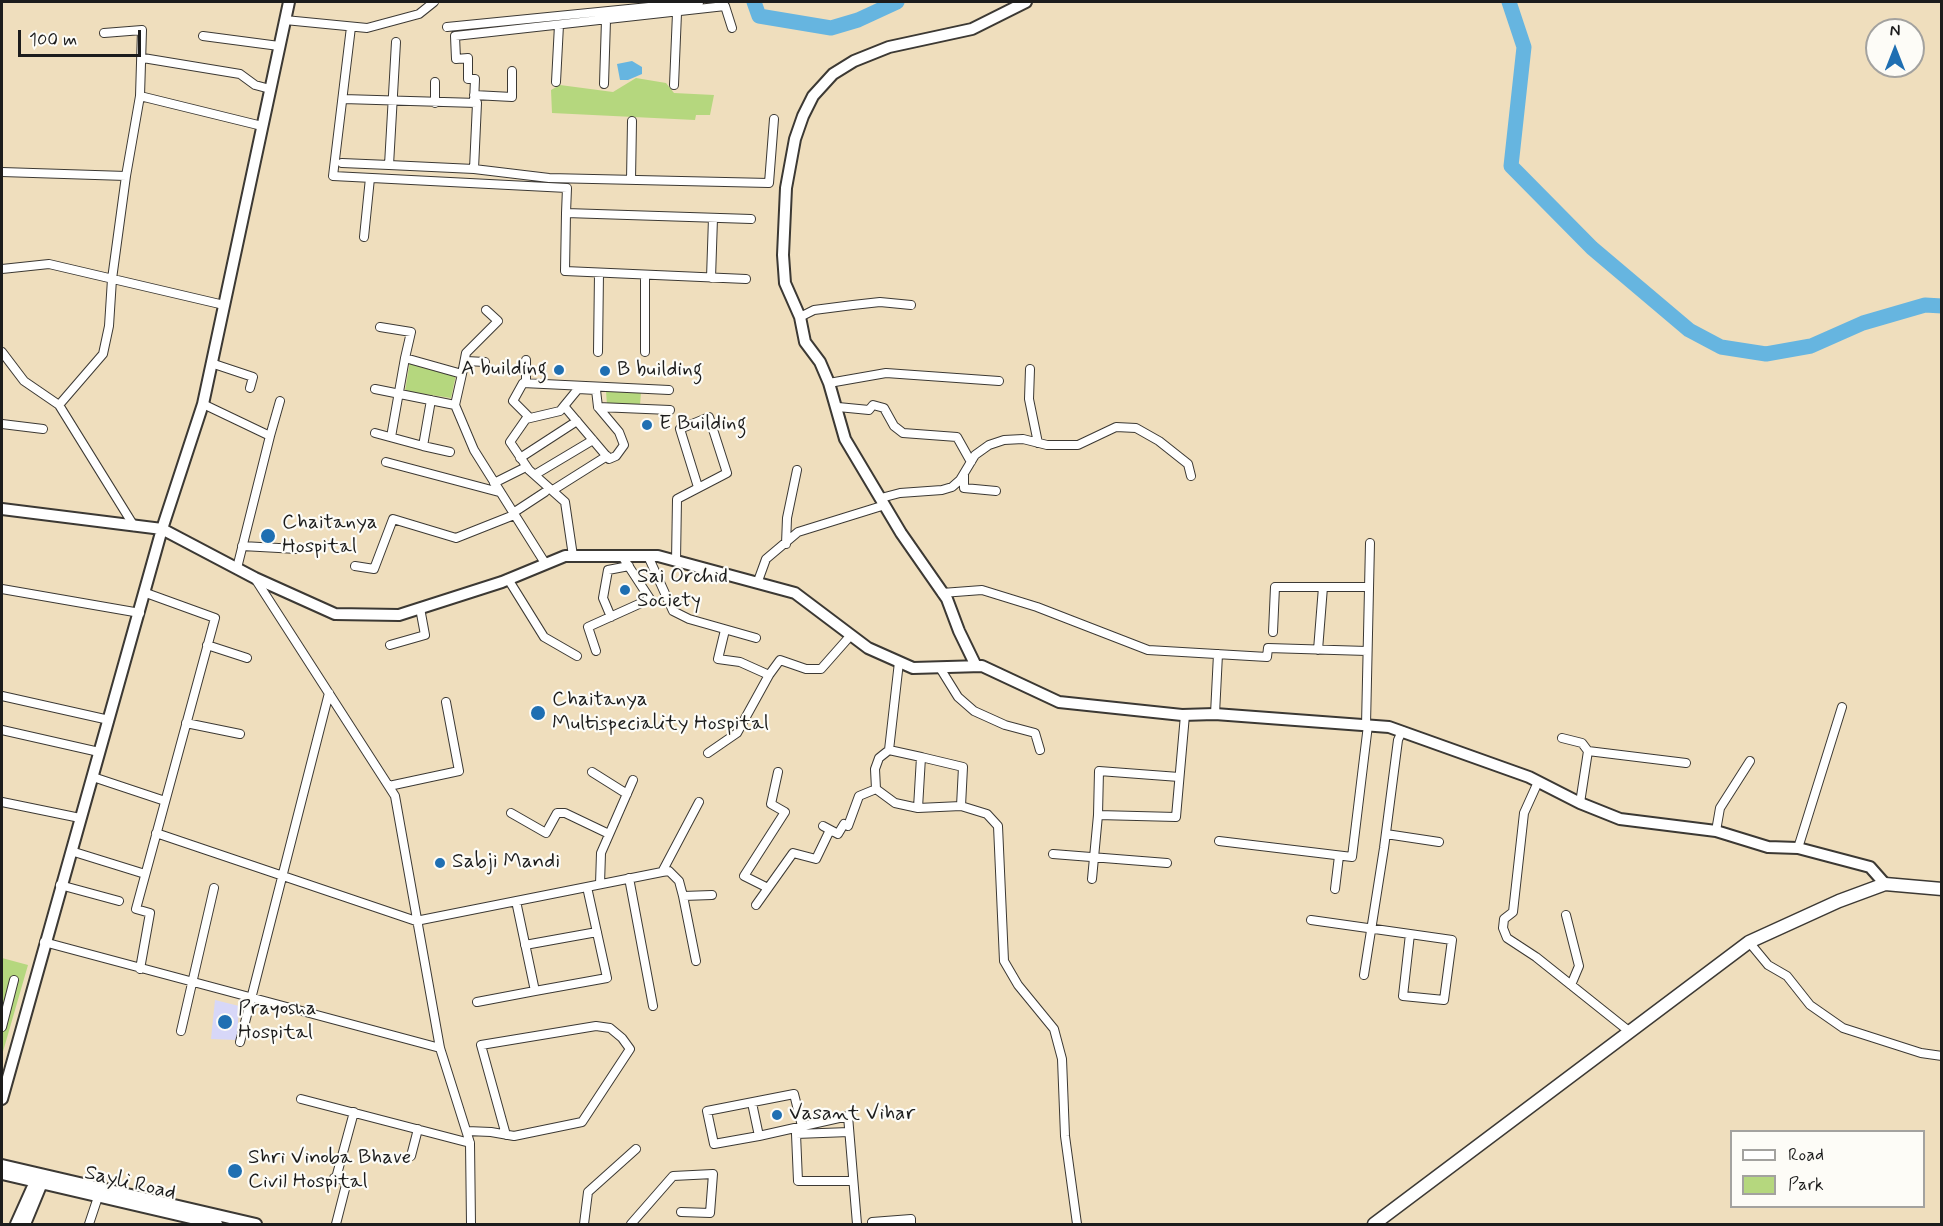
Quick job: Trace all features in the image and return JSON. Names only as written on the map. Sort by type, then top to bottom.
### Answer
[{"type":"main road","points":[[2,1099],[60,885],[146,593],[162,529],[203,404],[289,2]]},
{"type":"main road","points":[[976,666],[942,593],[845,438],[838,407],[829,383],[820,362],[805,342],[800,317],[785,283],[783,255],[786,188],[795,139],[813,96],[833,74],[855,61],[889,47],[972,29],[1026,2]]},
{"type":"main road","points":[[2,509],[162,529],[255,578],[335,614],[399,615],[508,579],[545,563],[573,556],[648,556],[676,561],[758,581],[795,593],[868,648],[913,668],[982,666],[1059,702],[1185,715],[1215,714],[1367,725],[1402,730],[1539,782],[1580,803],[1620,819],[1716,831],[1768,847],[1798,848],[1870,867],[1885,884]]},
{"type":"main road","points":[[1374,1224],[1749,942],[1839,901],[1885,884],[1941,889]]},
{"type":"main road","points":[[2,1164],[40,1178]]},
{"type":"main road","points":[[2,1174],[40,1178],[256,1224]]},
{"type":"main road","points":[[16,1224],[40,1178]]},
{"type":"main road","points":[[25,1224],[40,1178]]},
{"type":"main road","name":"Sayli Road","points":[[40,1178],[98,1197],[192,1222],[217,1224]]},
{"type":"street","points":[[285,20],[367,28],[419,14],[434,2]]},
{"type":"street","points":[[447,27],[657,4],[699,2]]},
{"type":"street","points":[[474,169],[477,103],[474,99],[475,79],[468,79],[468,58],[456,59],[455,36],[725,6],[732,28]]},
{"type":"street","points":[[674,85],[676,13]]},
{"type":"street","points":[[604,84],[606,20]]},
{"type":"street","points":[[556,82],[558,25]]},
{"type":"street","points":[[351,27],[333,176],[567,188],[565,271],[746,279]]},
{"type":"street","points":[[59,405],[103,354],[109,326],[112,279],[126,176],[140,96],[143,58],[142,30],[104,33]]},
{"type":"street","points":[[203,36],[279,46]]},
{"type":"street","points":[[389,165],[396,42]]},
{"type":"street","points":[[143,58],[240,74],[255,85],[270,89]]},
{"type":"street","points":[[343,99],[435,103],[512,97],[512,71]]},
{"type":"street","points":[[435,82],[435,103]]},
{"type":"street","points":[[140,96],[262,126]]},
{"type":"street","points":[[342,164],[474,169],[549,178],[769,183],[774,119]]},
{"type":"street","points":[[631,180],[632,121]]},
{"type":"street","points":[[2,172],[126,176]]},
{"type":"street","points":[[364,237],[370,178]]},
{"type":"street","points":[[566,213],[751,219]]},
{"type":"street","points":[[711,278],[713,218]]},
{"type":"street","points":[[2,269],[49,264],[224,304]]},
{"type":"street","points":[[598,352],[599,273]]},
{"type":"street","points":[[645,275],[645,352]]},
{"type":"street","points":[[800,317],[814,310],[853,304],[880,302],[911,305]]},
{"type":"street","points":[[486,310],[498,321],[466,353],[455,405],[474,450],[545,563]]},
{"type":"street","points":[[380,327],[411,332],[391,437]]},
{"type":"street","points":[[2,352],[24,381],[59,405],[134,526]]},
{"type":"street","points":[[405,358],[462,374]]},
{"type":"street","points":[[526,360],[526,383]]},
{"type":"street","points":[[466,361],[485,362]]},
{"type":"street","points":[[212,363],[253,377],[250,388]]},
{"type":"street","points":[[1030,369],[1029,399],[1038,443]]},
{"type":"street","points":[[829,383],[886,373],[999,381]]},
{"type":"street","points":[[530,418],[513,401],[523,383],[669,390]]},
{"type":"street","points":[[375,389],[455,405]]},
{"type":"street","points":[[564,406],[609,459],[616,456],[624,445],[619,432],[598,407],[596,390],[578,389],[564,406],[560,411],[526,418],[510,442],[526,467],[536,474],[549,491],[565,502],[573,556]]},
{"type":"street","points":[[423,446],[430,400]]},
{"type":"street","points":[[237,568],[280,401]]},
{"type":"street","points":[[203,404],[270,436]]},
{"type":"street","points":[[838,407],[869,410],[873,405],[884,408],[894,426],[903,433],[957,437],[971,462]]},
{"type":"street","points":[[598,407],[670,410]]},
{"type":"street","points":[[676,561],[677,499],[727,473],[709,417],[680,429],[698,487]]},
{"type":"street","points":[[520,458],[577,421]]},
{"type":"street","points":[[2,424],[43,429]]},
{"type":"street","points":[[758,581],[766,559],[775,549],[786,544],[798,532],[883,502],[900,493],[942,490],[952,487],[981,450],[1004,440],[1023,439],[1038,443],[1078,445],[1116,427],[1136,428],[1181,457],[1188,464],[1191,476]]},
{"type":"street","points":[[375,433],[450,452]]},
{"type":"street","points":[[536,474],[593,440]]},
{"type":"street","points":[[356,566],[374,569],[393,519],[456,538],[514,514],[607,456]]},
{"type":"street","points":[[387,462],[500,492]]},
{"type":"street","points":[[494,483],[526,467]]},
{"type":"street","points":[[786,544],[787,518],[797,470]]},
{"type":"street","points":[[964,474],[964,488],[996,491]]},
{"type":"street","points":[[1219,842],[1352,857],[1367,725],[1370,543]]},
{"type":"street","points":[[242,546],[297,549]]},
{"type":"street","points":[[596,651],[588,627],[650,599],[622,556]]},
{"type":"street","points":[[648,556],[673,611],[725,630],[756,638]]},
{"type":"street","points":[[611,617],[603,598],[608,570],[629,566]]},
{"type":"street","points":[[255,578],[395,796],[440,1048],[470,1143],[471,1224]]},
{"type":"street","points":[[508,579],[544,637],[577,656]]},
{"type":"street","points":[[1273,632],[1275,587],[1369,587]]},
{"type":"street","points":[[1318,650],[1323,587]]},
{"type":"street","points":[[2,589],[140,613]]},
{"type":"street","points":[[942,593],[982,590],[1037,607],[1141,649],[1267,657],[1268,648],[1367,651]]},
{"type":"street","points":[[140,969],[150,913],[136,909],[215,618],[146,593]]},
{"type":"street","points":[[390,645],[425,635],[420,608]]},
{"type":"street","points":[[725,630],[718,659],[740,662],[769,675]]},
{"type":"street","points":[[708,753],[737,734],[769,675],[780,660],[806,669],[821,669],[851,636]]},
{"type":"street","points":[[207,645],[247,658]]},
{"type":"street","points":[[1215,714],[1218,654]]},
{"type":"street","points":[[876,789],[875,769],[879,758],[889,750],[899,662]]},
{"type":"street","points":[[940,668],[958,697],[974,711],[1035,733],[1040,750]]},
{"type":"street","points":[[240,1042],[329,693]]},
{"type":"street","points":[[2,696],[109,720]]},
{"type":"street","points":[[389,786],[459,771],[446,702]]},
{"type":"street","points":[[1798,848],[1842,707]]},
{"type":"street","points":[[1098,814],[1176,817],[1185,715]]},
{"type":"street","points":[[186,723],[240,734]]},
{"type":"street","points":[[2,730],[99,752]]},
{"type":"street","points":[[1364,975],[1398,740],[1402,730]]},
{"type":"street","points":[[1562,738],[1582,743],[1588,751],[1580,803]]},
{"type":"street","points":[[889,750],[963,766],[961,806]]},
{"type":"street","points":[[1588,751],[1686,763]]},
{"type":"street","points":[[918,808],[921,757]]},
{"type":"street","points":[[1716,831],[1720,808],[1750,761]]},
{"type":"street","points":[[1092,879],[1099,771],[1179,777]]},
{"type":"street","points":[[592,772],[627,794]]},
{"type":"street","points":[[768,888],[744,876],[784,812],[771,804],[778,772]]},
{"type":"street","points":[[93,777],[165,801]]},
{"type":"street","points":[[600,884],[602,853],[633,780]]},
{"type":"street","points":[[1539,782],[1524,813],[1513,912],[1504,919],[1503,928],[1507,938],[1536,957],[1630,1032]]},
{"type":"street","points":[[876,789],[895,803],[918,808],[961,806],[987,814],[998,826],[1004,961],[1018,984],[1054,1029],[1062,1059],[1065,1136],[1077,1224]]},
{"type":"street","points":[[756,905],[793,853],[816,859],[827,828],[838,834],[843,824],[848,826],[859,796],[876,789]]},
{"type":"street","points":[[662,872],[699,801]]},
{"type":"street","points":[[2,802],[80,818]]},
{"type":"street","points":[[511,813],[546,833],[557,813],[565,813],[609,834]]},
{"type":"street","points":[[156,833],[416,921],[669,871],[679,880],[684,896],[696,961]]},
{"type":"street","points":[[1386,834],[1439,842]]},
{"type":"street","points":[[71,851],[145,874]]},
{"type":"street","points":[[1053,854],[1167,863]]},
{"type":"street","points":[[1335,889],[1339,856]]},
{"type":"street","points":[[629,878],[653,1006]]},
{"type":"street","points":[[60,885],[119,902]]},
{"type":"street","points":[[477,1002],[607,978],[586,887]]},
{"type":"street","points":[[181,1032],[214,888]]},
{"type":"street","points":[[684,896],[712,895]]},
{"type":"street","points":[[516,901],[535,991]]},
{"type":"street","points":[[1566,915],[1579,966],[1571,985]]},
{"type":"street","points":[[1311,920],[1371,929],[1410,934],[1452,940],[1444,1000],[1403,996],[1410,934]]},
{"type":"street","points":[[525,945],[597,932]]},
{"type":"street","points":[[44,942],[440,1048]]},
{"type":"street","points":[[1749,942],[1768,965],[1787,976],[1810,1005],[1843,1028],[1921,1053],[1941,1056]]},
{"type":"street","points":[[2,1027],[14,980]]},
{"type":"street","points":[[467,1131],[514,1136],[582,1122],[630,1049],[622,1038],[610,1028],[596,1026],[481,1045],[506,1135]]},
{"type":"street","points":[[802,1126],[794,1094],[707,1111],[714,1144],[759,1136],[848,1116],[857,1224]]},
{"type":"street","points":[[301,1099],[470,1143]]},
{"type":"street","points":[[752,1103],[759,1136]]},
{"type":"street","points":[[336,1224],[347,1181],[335,1178],[354,1112]]},
{"type":"street","points":[[411,1156],[418,1129]]},
{"type":"street","points":[[849,1132],[796,1134],[798,1181],[853,1181]]},
{"type":"street","points":[[584,1224],[588,1192],[636,1149]]},
{"type":"street","points":[[631,1224],[673,1176],[713,1174],[710,1213],[681,1212]]},
{"type":"street","points":[[89,1224],[98,1197]]},
{"type":"street","points":[[873,1224],[872,1222],[911,1219],[912,1224]]},
{"type":"shaded area","name":"Prayosha Hospital","points":[[215,1000],[239,1006],[237,1040],[211,1039]]},
{"type":"green space","points":[[636,78],[666,83],[674,93],[714,95],[710,115],[696,115],[695,120],[552,113],[551,90],[560,85],[613,92]]},
{"type":"green space","points":[[410,361],[456,375],[451,398],[405,391]]},
{"type":"green space","points":[[606,391],[641,392],[640,405],[607,405]]},
{"type":"green space","points":[[2,958],[28,965],[2,1055]]},
{"type":"water","points":[[632,61],[642,67],[642,74],[628,80],[620,80],[617,64]]},
{"type":"waterway","points":[[754,2],[759,16],[831,28],[858,20],[897,2]]},
{"type":"waterway","points":[[1509,2],[1524,47],[1511,166],[1592,248],[1689,330],[1721,347],[1766,354],[1811,346],[1863,323],[1925,305],[1942,306]]},
{"type":"place","name":"A building","points":[[559,370]]},
{"type":"place","name":"B building","points":[[605,371]]},
{"type":"place","name":"E Building","points":[[647,425]]},
{"type":"place","name":"Chaitanya Hospital","points":[[268,536]]},
{"type":"place","name":"Sai Orchid Society","points":[[625,590]]},
{"type":"place","name":"Chaitanya Multispeciality Hospital","points":[[538,713]]},
{"type":"place","name":"Sabji Mandi","points":[[440,863]]},
{"type":"place","name":"Prayosha Hospital","points":[[225,1022]]},
{"type":"place","name":"Vasant Vihar","points":[[777,1115]]},
{"type":"place","name":"Shri Vinoba Bhave Civil Hospital","points":[[235,1171]]}]
